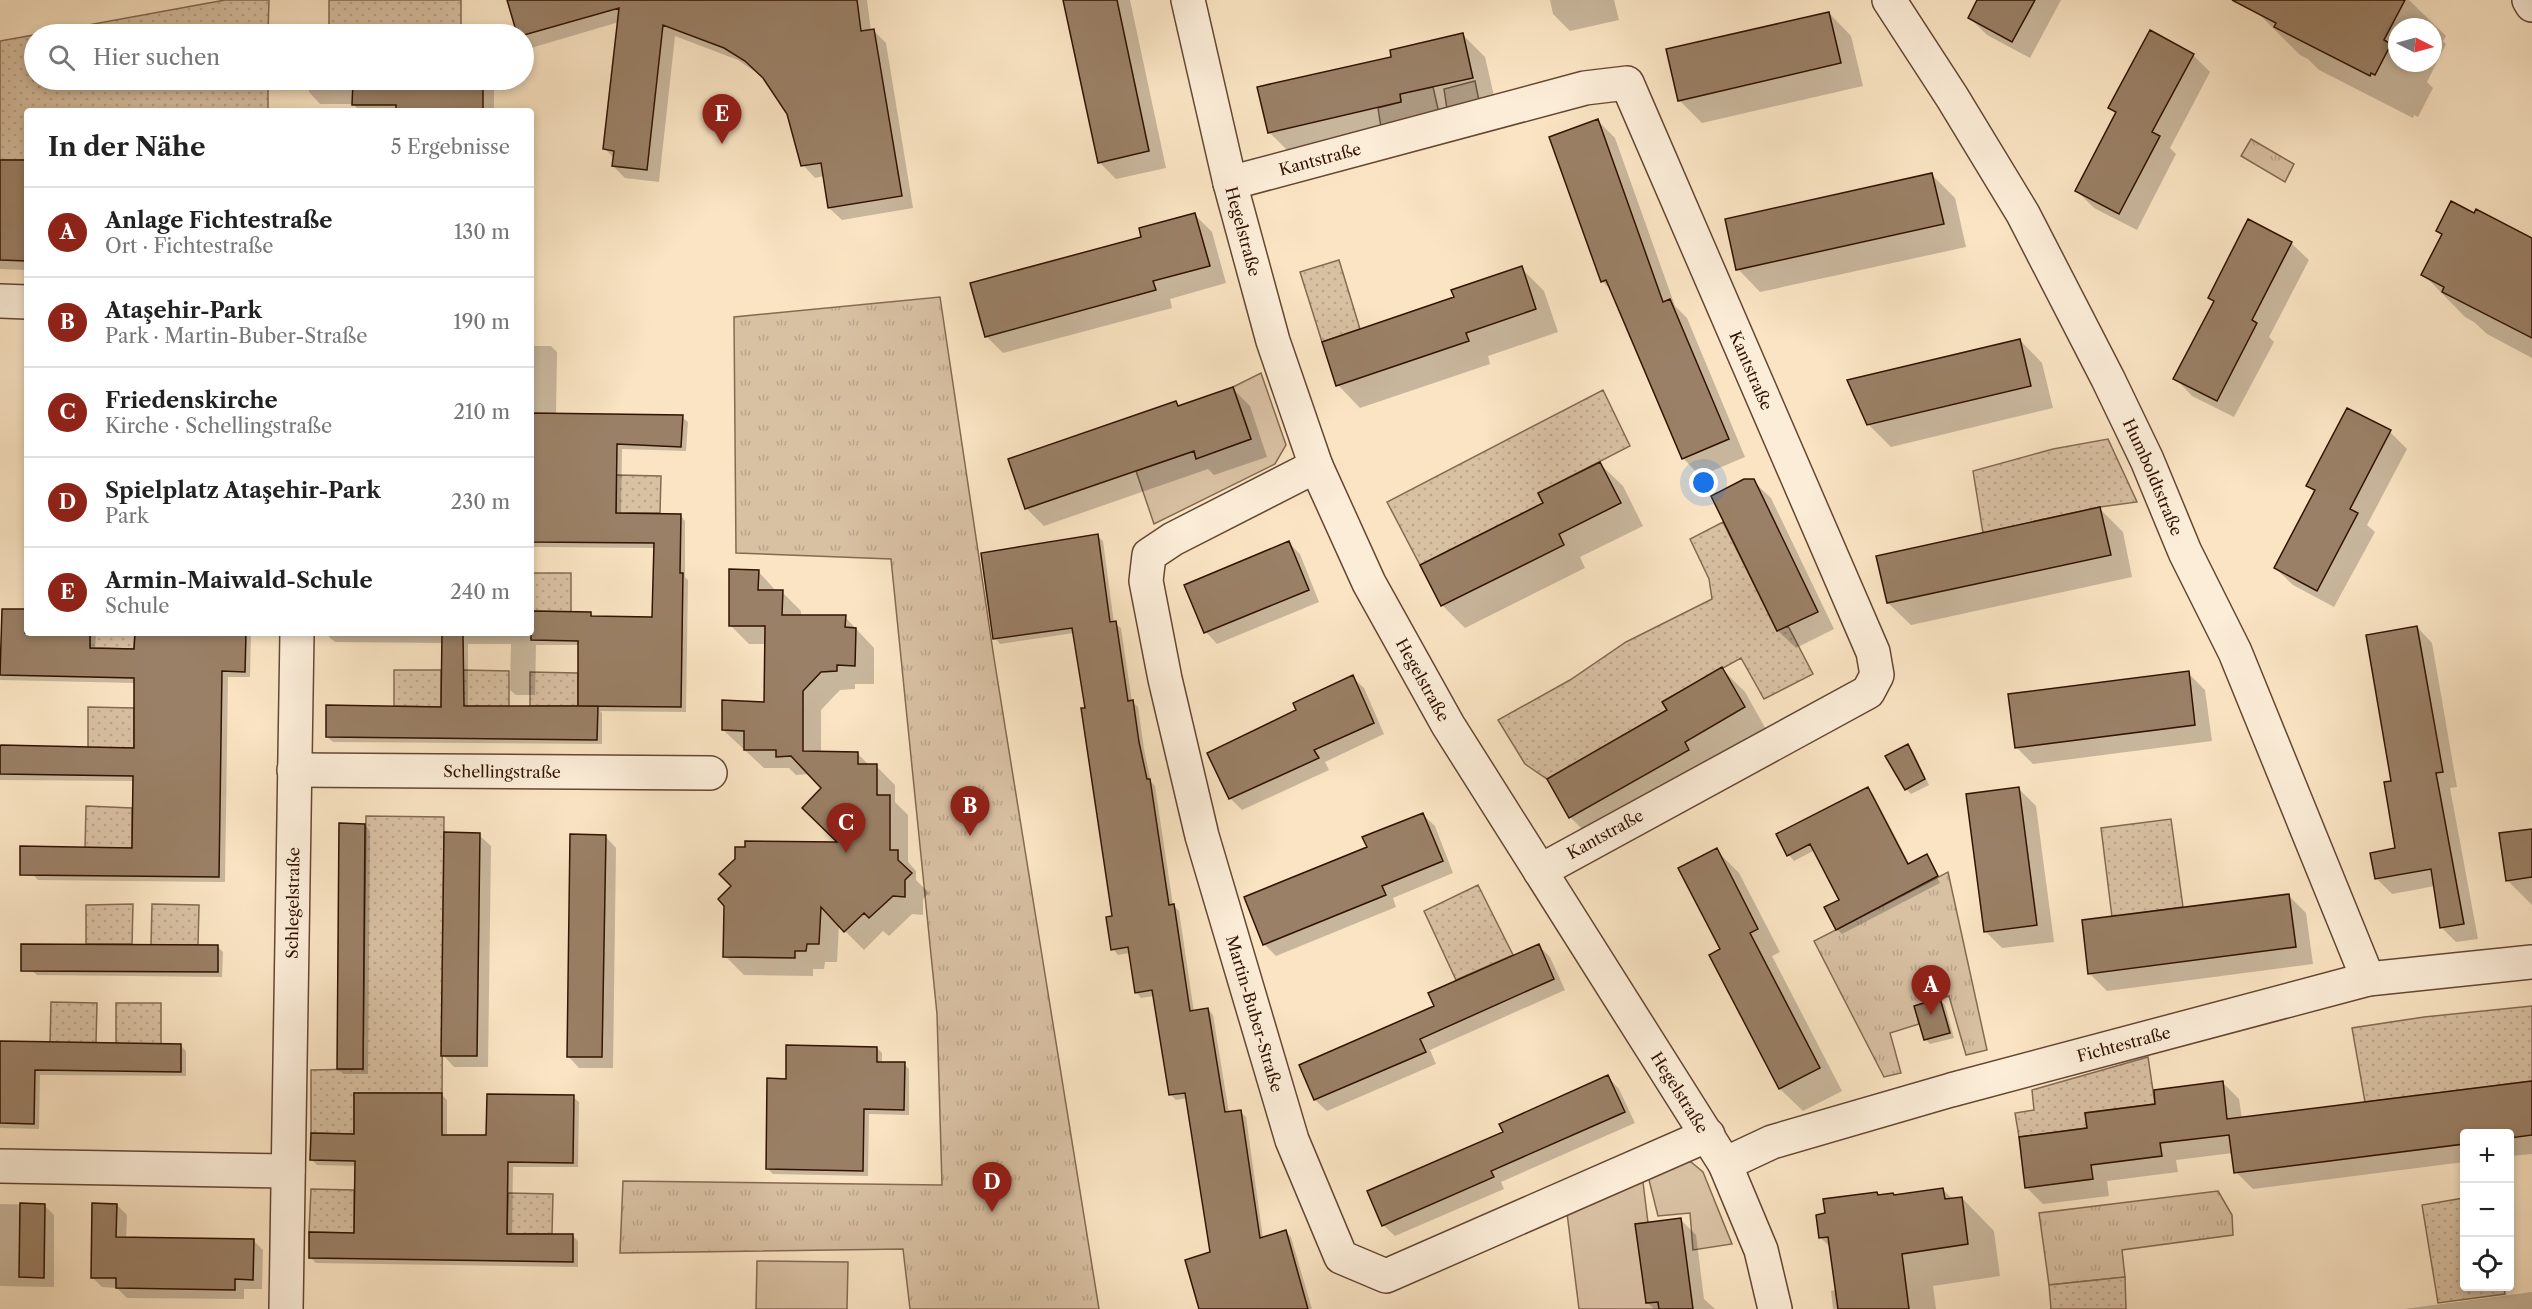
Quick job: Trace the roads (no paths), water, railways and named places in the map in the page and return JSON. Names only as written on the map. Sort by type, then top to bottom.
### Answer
[{"type":"street","name":"Hegelstraße","points":[[1188,0],[1230,183],[1273,341],[1316,466],[1369,583],[1406,654],[1610,985],[1725,1164],[1761,1250],[1774,1309]]},
{"type":"street","name":"Humboldtstraße","points":[[1889,0],[1952,97],[2023,214],[2108,379],[2147,460],[2186,552],[2235,652],[2368,979]]},
{"type":"street","points":[[2529,0],[2532,5]]},
{"type":"street","name":"Kantstraße","points":[[1230,183],[1584,88],[1627,83],[1873,652],[1877,675],[1868,692],[1540,871]]},
{"type":"street","points":[[0,302],[24,302]]},
{"type":"street","name":"Martin-Buber-Straße","points":[[1316,466],[1173,539],[1149,555],[1146,581],[1165,679],[1202,836],[1292,1140],[1341,1257],[1386,1276],[1708,1135]]},
{"type":"street","name":"Schlegelstraße","points":[[286,1309],[297,636]]},
{"type":"street","name":"Schellingstraße","points":[[294,770],[710,773]]},
{"type":"street","name":"Fichtestraße","points":[[1725,1164],[1772,1142],[1951,1090],[2368,979],[2532,962]]},
{"type":"street","points":[[0,1166],[288,1172]]},
{"type":"place","name":"Armin-Maiwald-Schule","points":[[722,144]]},
{"type":"place","name":"Ataşehir-Park","points":[[970,836]]},
{"type":"place","name":"Friedenskirche","points":[[846,853]]},
{"type":"place","name":"Anlage Fichtestraße","points":[[1931,1015]]},
{"type":"place","name":"Spielplatz Ataşehir-Park","points":[[992,1212]]}]
